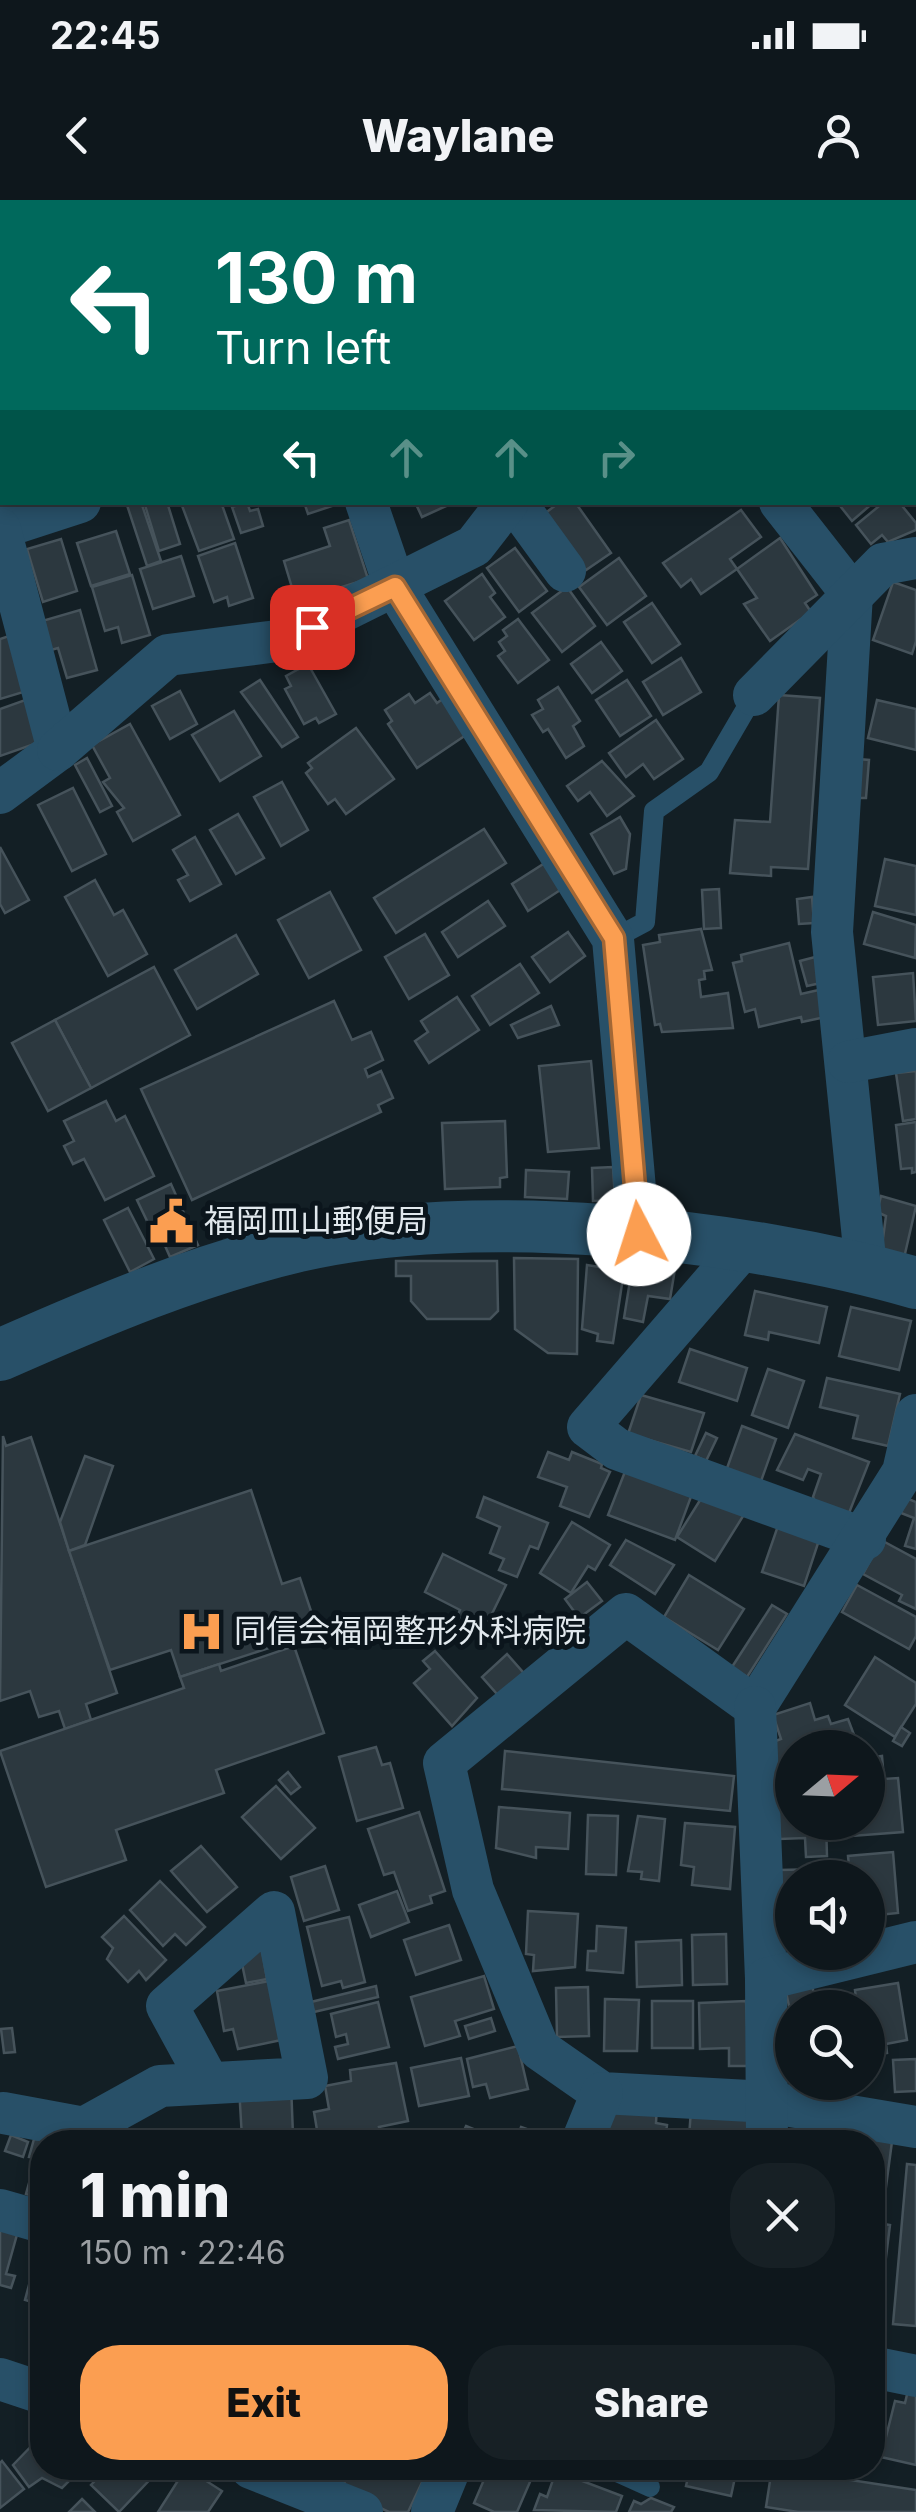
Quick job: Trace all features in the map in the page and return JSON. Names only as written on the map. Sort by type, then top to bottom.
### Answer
[{"type":"street","points":[[58,750],[0,528],[71,505]]},
{"type":"street","points":[[367,505],[395,587],[614,938],[639,1234]]},
{"type":"street","points":[[0,793],[58,750],[168,655],[285,640],[474,546],[509,505]]},
{"type":"street","points":[[514,505],[565,571]]},
{"type":"street","points":[[782,505],[852,594],[832,932],[866,1268]]},
{"type":"street","points":[[754,695],[882,564],[916,558]]},
{"type":"street","points":[[848,1062],[916,1049]]},
{"type":"street","points":[[0,1356],[202,1273],[299,1246],[364,1234],[491,1228],[639,1234],[866,1268],[916,1283]]},
{"type":"street","points":[[742,1249],[588,1428],[617,1449],[864,1539]]},
{"type":"street","points":[[767,2122],[766,1979],[755,1707],[903,1472],[916,1415]]},
{"type":"street","points":[[755,1707],[626,1614],[444,1763],[473,1890],[540,2049],[602,2093],[767,2122],[916,2127]]},
{"type":"street","points":[[766,1979],[916,1942]]},
{"type":"street","points":[[1,2112],[84,2128],[160,2086],[210,2083]]},
{"type":"street","points":[[587,2130],[602,2093]]},
{"type":"street","points":[[0,2210],[30,2219]]},
{"type":"street","points":[[885,2370],[916,2376]]},
{"type":"street","points":[[0,2379],[30,2390]]},
{"type":"street","points":[[281,2480],[362,2512]]},
{"type":"street","points":[[432,2512],[445,2480]]},
{"type":"lane","points":[[614,938],[645,922],[654,811],[709,772],[754,695]]},
{"type":"lane","points":[[633,2480],[650,2488]]},
{"type":"building","points":[[127,505],[142,505],[161,561],[147,566]]},
{"type":"building","points":[[145,505],[168,505],[180,544],[159,551]]},
{"type":"building","points":[[182,505],[222,505],[234,539],[199,551]]},
{"type":"building","points":[[248,505],[250,511],[258,509],[263,526],[241,533],[232,507]]},
{"type":"building","points":[[305,505],[335,505],[308,514]]},
{"type":"building","points":[[416,505],[448,505],[422,517]]},
{"type":"building","points":[[556,505],[577,505],[611,553],[586,570],[540,517]]},
{"type":"building","points":[[839,505],[871,505],[852,521]]},
{"type":"building","points":[[880,505],[901,505],[916,523],[916,530],[888,542],[882,535],[871,544],[856,525]]},
{"type":"building","points":[[741,510],[761,537],[730,559],[737,569],[701,594],[691,579],[681,587],[663,563]]},
{"type":"building","points":[[349,520],[368,579],[296,601],[284,561],[330,546],[324,528]]},
{"type":"building","points":[[116,531],[130,574],[91,586],[77,543]]},
{"type":"building","points":[[780,538],[817,595],[805,603],[811,612],[770,641],[744,604],[757,598],[737,569]]},
{"type":"building","points":[[61,539],[77,591],[43,602],[27,549]]},
{"type":"building","points":[[235,543],[253,598],[229,606],[227,597],[214,602],[198,556]]},
{"type":"building","points":[[515,548],[547,591],[519,612],[487,568]]},
{"type":"building","points":[[181,556],[194,596],[153,609],[140,569]]},
{"type":"building","points":[[619,558],[646,596],[607,625],[579,587]]},
{"type":"building","points":[[482,574],[495,593],[490,597],[505,617],[474,640],[445,601]]},
{"type":"building","points":[[132,575],[150,635],[122,643],[118,627],[105,631],[92,587]]},
{"type":"building","points":[[893,582],[916,590],[916,641],[912,654],[873,640]]},
{"type":"building","points":[[567,587],[595,626],[562,652],[532,613]]},
{"type":"building","points":[[652,603],[680,644],[652,663],[624,622]]},
{"type":"building","points":[[80,610],[97,670],[67,678],[58,648],[51,650],[42,621]]},
{"type":"building","points":[[518,619],[549,660],[518,683],[498,656],[505,651],[499,642],[507,636],[503,630]]},
{"type":"building","points":[[9,636],[30,690],[0,699],[0,639]]},
{"type":"building","points":[[601,642],[622,671],[592,693],[571,664]]},
{"type":"building","points":[[681,658],[701,692],[663,715],[643,682]]},
{"type":"building","points":[[308,664],[336,714],[319,723],[316,718],[304,724],[285,689],[291,686],[286,676]]},
{"type":"building","points":[[260,680],[298,737],[282,747],[241,692]]},
{"type":"building","points":[[627,680],[651,716],[620,736],[596,700]]},
{"type":"building","points":[[558,687],[580,721],[573,726],[584,746],[566,758],[548,729],[543,732],[532,715],[543,709],[538,700]]},
{"type":"building","points":[[180,691],[197,724],[170,739],[152,706]]},
{"type":"building","points":[[430,693],[437,703],[448,695],[472,731],[417,768],[388,724],[392,721],[385,710],[409,694],[415,703]]},
{"type":"building","points":[[779,695],[820,698],[808,869],[771,867],[771,876],[730,873],[735,820],[770,822]]},
{"type":"building","points":[[28,699],[43,741],[0,756],[0,709]]},
{"type":"building","points":[[877,700],[916,709],[916,750],[868,738]]},
{"type":"building","points":[[234,711],[261,756],[220,781],[192,735]]},
{"type":"building","points":[[656,720],[683,759],[654,779],[643,764],[626,777],[609,753]]},
{"type":"building","points":[[130,724],[180,815],[133,841],[117,812],[124,808],[103,782],[110,778],[92,745]]},
{"type":"building","points":[[356,728],[394,779],[346,814],[335,799],[328,804],[306,773],[312,768],[308,763]]},
{"type":"building","points":[[87,758],[112,806],[100,812],[75,765]]},
{"type":"building","points":[[858,759],[869,760],[866,798],[856,798]]},
{"type":"building","points":[[602,761],[634,796],[607,816],[590,792],[578,801],[567,786]]},
{"type":"building","points":[[282,782],[308,830],[281,846],[254,797]]},
{"type":"building","points":[[73,788],[106,854],[72,871],[38,805]]},
{"type":"building","points":[[238,814],[264,858],[236,874],[210,830]]},
{"type":"building","points":[[620,817],[630,834],[626,869],[614,874],[591,834]]},
{"type":"building","points":[[484,829],[506,863],[396,933],[374,898]]},
{"type":"building","points":[[195,837],[221,884],[190,901],[178,880],[188,875],[173,850]]},
{"type":"building","points":[[0,847],[29,900],[5,913],[0,904]]},
{"type":"building","points":[[885,859],[916,866],[916,915],[875,906]]},
{"type":"building","points":[[548,861],[565,887],[528,911],[512,884]]},
{"type":"building","points":[[95,880],[114,915],[123,910],[147,954],[108,976],[65,897]]},
{"type":"building","points":[[719,889],[721,928],[704,929],[702,890]]},
{"type":"building","points":[[330,892],[361,950],[309,978],[278,920]]},
{"type":"building","points":[[812,897],[814,923],[799,924],[797,899]]},
{"type":"building","points":[[488,901],[505,926],[458,957],[442,932]]},
{"type":"building","points":[[873,912],[916,925],[915,958],[864,944]]},
{"type":"building","points":[[701,929],[712,970],[704,971],[705,979],[699,980],[701,997],[728,993],[733,1028],[662,1032],[660,1024],[655,1025],[643,945],[660,942],[659,935]]},
{"type":"building","points":[[568,932],[585,956],[550,982],[532,957]]},
{"type":"building","points":[[425,934],[449,975],[409,999],[385,957]]},
{"type":"building","points":[[236,935],[258,974],[197,1009],[175,970]]},
{"type":"building","points":[[789,943],[801,994],[823,989],[830,1016],[802,1022],[801,1017],[759,1027],[755,1009],[745,1012],[733,963],[742,961],[741,955]]},
{"type":"building","points":[[815,957],[821,983],[807,986],[800,961]]},
{"type":"building","points":[[520,964],[539,993],[490,1025],[472,996]]},
{"type":"building","points":[[154,967],[190,1035],[91,1088],[55,1020]]},
{"type":"building","points":[[913,973],[916,1021],[878,1025],[873,977]]},
{"type":"building","points":[[457,997],[479,1030],[429,1063],[415,1041],[428,1032],[421,1021]]},
{"type":"building","points":[[334,1001],[352,1040],[371,1032],[383,1060],[365,1069],[368,1077],[381,1071],[393,1098],[378,1105],[381,1112],[192,1200],[141,1089]]},
{"type":"building","points":[[551,1006],[559,1025],[518,1038],[511,1025]]},
{"type":"building","points":[[55,1020],[91,1088],[48,1111],[12,1043]]},
{"type":"building","points":[[591,1061],[599,1148],[548,1152],[539,1066]]},
{"type":"building","points":[[916,1071],[916,1119],[903,1121],[896,1073]]},
{"type":"building","points":[[106,1101],[116,1121],[125,1116],[154,1176],[105,1200],[84,1159],[73,1164],[64,1146],[74,1141],[64,1121]]},
{"type":"building","points":[[505,1121],[507,1177],[500,1178],[500,1187],[445,1189],[442,1123]]},
{"type":"building","points":[[916,1122],[916,1172],[912,1173],[912,1168],[901,1169],[896,1125]]},
{"type":"building","points":[[613,1167],[615,1200],[593,1201],[592,1168]]},
{"type":"building","points":[[526,1170],[569,1172],[567,1199],[525,1197]]},
{"type":"building","points":[[171,1184],[182,1209],[149,1225],[137,1200]]},
{"type":"building","points":[[881,1196],[916,1206],[904,1258],[881,1253],[886,1216],[877,1212]]},
{"type":"building","points":[[128,1208],[154,1259],[130,1272],[104,1220]]},
{"type":"building","points":[[183,1211],[198,1245],[170,1257],[155,1223]]},
{"type":"building","points":[[514,1258],[578,1259],[577,1354],[548,1353],[515,1329]]},
{"type":"building","points":[[396,1261],[497,1261],[498,1311],[490,1319],[427,1319],[411,1301],[411,1276],[396,1276]]},
{"type":"building","points":[[633,1262],[675,1269],[670,1299],[648,1296],[643,1322],[624,1318]]},
{"type":"building","points":[[587,1265],[624,1271],[613,1343],[597,1341],[598,1334],[582,1329]]},
{"type":"building","points":[[755,1291],[827,1307],[819,1343],[769,1332],[768,1340],[745,1335]]},
{"type":"building","points":[[851,1307],[911,1321],[899,1370],[839,1356]]},
{"type":"building","points":[[690,1349],[747,1368],[737,1401],[679,1382]]},
{"type":"building","points":[[768,1369],[804,1381],[788,1428],[752,1415]]},
{"type":"building","points":[[827,1378],[900,1394],[888,1446],[853,1438],[858,1416],[820,1407]]},
{"type":"building","points":[[641,1395],[704,1413],[691,1452],[628,1434]]},
{"type":"building","points":[[742,1426],[776,1439],[760,1484],[726,1471]]},
{"type":"building","points":[[706,1433],[717,1438],[706,1461],[695,1456]]},
{"type":"building","points":[[795,1434],[869,1462],[849,1513],[816,1503],[813,1497],[821,1474],[808,1469],[803,1480],[777,1470]]},
{"type":"building","points":[[3,1436],[6,1446],[31,1437],[117,1693],[86,1704],[91,1720],[65,1729],[59,1711],[39,1717],[30,1691],[0,1701]]},
{"type":"building","points":[[548,1452],[569,1460],[572,1452],[602,1464],[601,1468],[610,1472],[589,1517],[560,1506],[567,1487],[538,1477]]},
{"type":"building","points":[[85,1456],[113,1466],[85,1545],[69,1551],[60,1522]]},
{"type":"building","points":[[628,1464],[692,1494],[675,1540],[608,1515]]},
{"type":"building","points":[[707,1489],[745,1513],[715,1561],[677,1537]]},
{"type":"building","points":[[251,1490],[282,1584],[300,1578],[318,1632],[180,1677],[171,1650],[110,1670],[69,1551]]},
{"type":"building","points":[[484,1497],[548,1523],[538,1549],[530,1546],[517,1577],[499,1570],[504,1559],[490,1553],[500,1527],[477,1517]]},
{"type":"building","points":[[906,1498],[916,1502],[916,1549],[905,1546],[914,1518],[901,1513]]},
{"type":"building","points":[[780,1520],[821,1534],[804,1586],[762,1572]]},
{"type":"building","points":[[572,1522],[610,1545],[595,1570],[588,1566],[571,1593],[540,1573]]},
{"type":"building","points":[[626,1540],[674,1565],[655,1594],[610,1565]]},
{"type":"building","points":[[881,1540],[916,1559],[916,1609],[899,1601],[902,1595],[863,1574]]},
{"type":"building","points":[[443,1554],[506,1585],[484,1630],[457,1617],[460,1610],[425,1592]]},
{"type":"building","points":[[689,1575],[744,1609],[718,1650],[664,1617]]},
{"type":"building","points":[[587,1582],[602,1601],[579,1618],[565,1599]]},
{"type":"building","points":[[857,1585],[916,1617],[916,1636],[909,1649],[842,1612]]},
{"type":"building","points":[[772,1605],[787,1614],[747,1677],[732,1667]]},
{"type":"building","points":[[294,1646],[324,1733],[216,1770],[224,1793],[116,1830],[126,1860],[46,1887],[0,1751],[184,1688],[180,1677],[219,1664],[221,1671]]},
{"type":"building","points":[[435,1651],[477,1698],[452,1726],[414,1683],[430,1669],[423,1661]]},
{"type":"building","points":[[507,1654],[529,1679],[504,1702],[482,1677]]},
{"type":"building","points":[[875,1657],[916,1683],[916,1704],[895,1737],[845,1705]]},
{"type":"building","points":[[810,1703],[815,1720],[828,1716],[831,1724],[848,1719],[852,1730],[778,1730],[773,1715]]},
{"type":"building","points":[[901,1727],[910,1733],[902,1746],[893,1741]]},
{"type":"building","points":[[376,1747],[382,1765],[390,1763],[403,1808],[357,1821],[339,1757]]},
{"type":"building","points":[[505,1751],[734,1776],[730,1811],[502,1789]]},
{"type":"building","points":[[288,1772],[300,1787],[291,1794],[279,1780]]},
{"type":"building","points":[[898,1778],[903,1832],[885,1833],[885,1779]]},
{"type":"building","points":[[276,1786],[315,1828],[281,1859],[242,1817]]},
{"type":"building","points":[[499,1807],[570,1813],[568,1849],[536,1847],[536,1858],[496,1848]]},
{"type":"building","points":[[419,1812],[445,1891],[430,1896],[432,1903],[408,1911],[394,1872],[384,1875],[368,1829]]},
{"type":"building","points":[[588,1815],[618,1816],[616,1875],[586,1874]]},
{"type":"building","points":[[638,1816],[665,1819],[659,1881],[641,1879],[642,1872],[628,1871]]},
{"type":"building","points":[[685,1823],[735,1827],[730,1889],[692,1885],[694,1867],[681,1865]]},
{"type":"building","points":[[805,1840],[827,1840],[827,1856],[806,1857]]},
{"type":"building","points":[[201,1846],[237,1887],[207,1912],[171,1871]]},
{"type":"building","points":[[893,1852],[898,1913],[885,1914],[885,1860],[848,1860],[848,1856]]},
{"type":"building","points":[[325,1866],[339,1910],[304,1921],[291,1877]]},
{"type":"building","points":[[160,1881],[205,1927],[186,1945],[175,1934],[163,1946],[130,1910]]},
{"type":"building","points":[[397,1891],[409,1922],[371,1937],[359,1905]]},
{"type":"building","points":[[528,1911],[578,1914],[575,1967],[533,1971],[534,1955],[526,1954]]},
{"type":"building","points":[[124,1916],[166,1960],[146,1980],[139,1971],[128,1982],[107,1959],[113,1948],[102,1937]]},
{"type":"building","points":[[349,1917],[365,1982],[343,1988],[341,1981],[322,1986],[307,1927]]},
{"type":"building","points":[[449,1925],[461,1960],[416,1975],[404,1940]]},
{"type":"building","points":[[597,1926],[626,1928],[623,1973],[587,1970],[588,1951],[596,1951]]},
{"type":"building","points":[[726,1934],[727,1984],[693,1985],[692,1935]]},
{"type":"building","points":[[681,1940],[682,1985],[637,1987],[636,1942]]},
{"type":"building","points":[[261,1944],[267,1979],[246,1983],[241,1959]]},
{"type":"building","points":[[484,1976],[494,2009],[455,2021],[460,2036],[425,2046],[411,1997]]},
{"type":"building","points":[[274,1980],[286,2039],[238,2049],[233,2029],[224,2031],[217,1991]]},
{"type":"building","points":[[898,1983],[907,2040],[886,2044],[885,2053],[885,1990],[855,1990]]},
{"type":"building","points":[[376,1986],[378,1997],[314,2012],[311,2002]]},
{"type":"building","points":[[588,1987],[589,2036],[557,2037],[556,1988]]},
{"type":"building","points":[[605,1999],[639,2000],[637,2051],[604,2051]]},
{"type":"building","points":[[652,2001],[693,2001],[693,2048],[652,2048]]},
{"type":"building","points":[[746,2001],[749,2066],[729,2066],[729,2048],[700,2049],[699,2003]]},
{"type":"building","points":[[378,2002],[389,2047],[338,2059],[335,2047],[348,2044],[346,2034],[336,2037],[331,2014]]},
{"type":"building","points":[[491,2018],[495,2031],[469,2039],[465,2026]]},
{"type":"building","points":[[12,2028],[15,2052],[4,2053],[1,2029]]},
{"type":"building","points":[[518,2046],[528,2089],[490,2098],[486,2084],[473,2087],[467,2059]]},
{"type":"building","points":[[461,2058],[469,2096],[419,2106],[411,2068]]},
{"type":"building","points":[[916,2059],[916,2091],[895,2092],[893,2060]]},
{"type":"building","points":[[396,2063],[408,2121],[379,2127],[380,2130],[317,2130],[314,2112],[329,2109],[325,2086],[351,2081],[350,2070]]},
{"type":"building","points":[[291,2084],[293,2130],[242,2130],[239,2087]]},
{"type":"building","points":[[657,2105],[656,2123],[667,2125],[666,2130],[607,2130],[610,2106]]},
{"type":"building","points":[[691,2110],[749,2115],[748,2130],[690,2130]]},
{"type":"building","points":[[885,2133],[893,2134],[885,2194]]},
{"type":"building","points":[[11,2135],[28,2142],[23,2157],[5,2151]]},
{"type":"building","points":[[907,2164],[916,2165],[916,2326],[893,2324]]},
{"type":"building","points":[[885,2224],[890,2225],[885,2265]]},
{"type":"building","points":[[0,2225],[18,2231],[6,2274],[15,2276],[11,2288],[0,2285]]},
{"type":"building","points":[[910,2382],[916,2384],[916,2465],[885,2458],[895,2401],[905,2403]]},
{"type":"building","points":[[30,2447],[30,2480],[39,2480],[29,2487],[13,2465]]},
{"type":"building","points":[[0,2463],[24,2489],[0,2508]]},
{"type":"building","points":[[46,2480],[70,2480],[62,2488]]},
{"type":"building","points":[[96,2480],[150,2480],[119,2512],[91,2485]]},
{"type":"building","points":[[178,2480],[205,2480],[222,2491],[208,2512],[158,2512]]},
{"type":"building","points":[[346,2480],[423,2480],[408,2512],[389,2512],[341,2490]]},
{"type":"building","points":[[484,2480],[531,2480],[517,2512],[494,2512],[474,2503]]},
{"type":"building","points":[[553,2480],[580,2480],[622,2496],[616,2512],[534,2510],[540,2494],[547,2497]]},
{"type":"building","points":[[687,2480],[734,2480],[731,2496],[686,2486]]},
{"type":"building","points":[[770,2480],[851,2480],[916,2490],[916,2512],[798,2512],[766,2507]]},
{"type":"building","points":[[651,2498],[674,2507],[671,2512],[629,2512],[634,2501],[641,2504]]},
{"type":"building","points":[[82,2499],[95,2512],[69,2512]]},
{"type":"place","name":"福岡皿山郵便局","points":[[171,1221]]},
{"type":"place","name":"同信会福岡整形外科病院","points":[[201,1631]]},
{"type":"route","points":[[312,627],[395,587],[614,938],[639,1234]]}]
